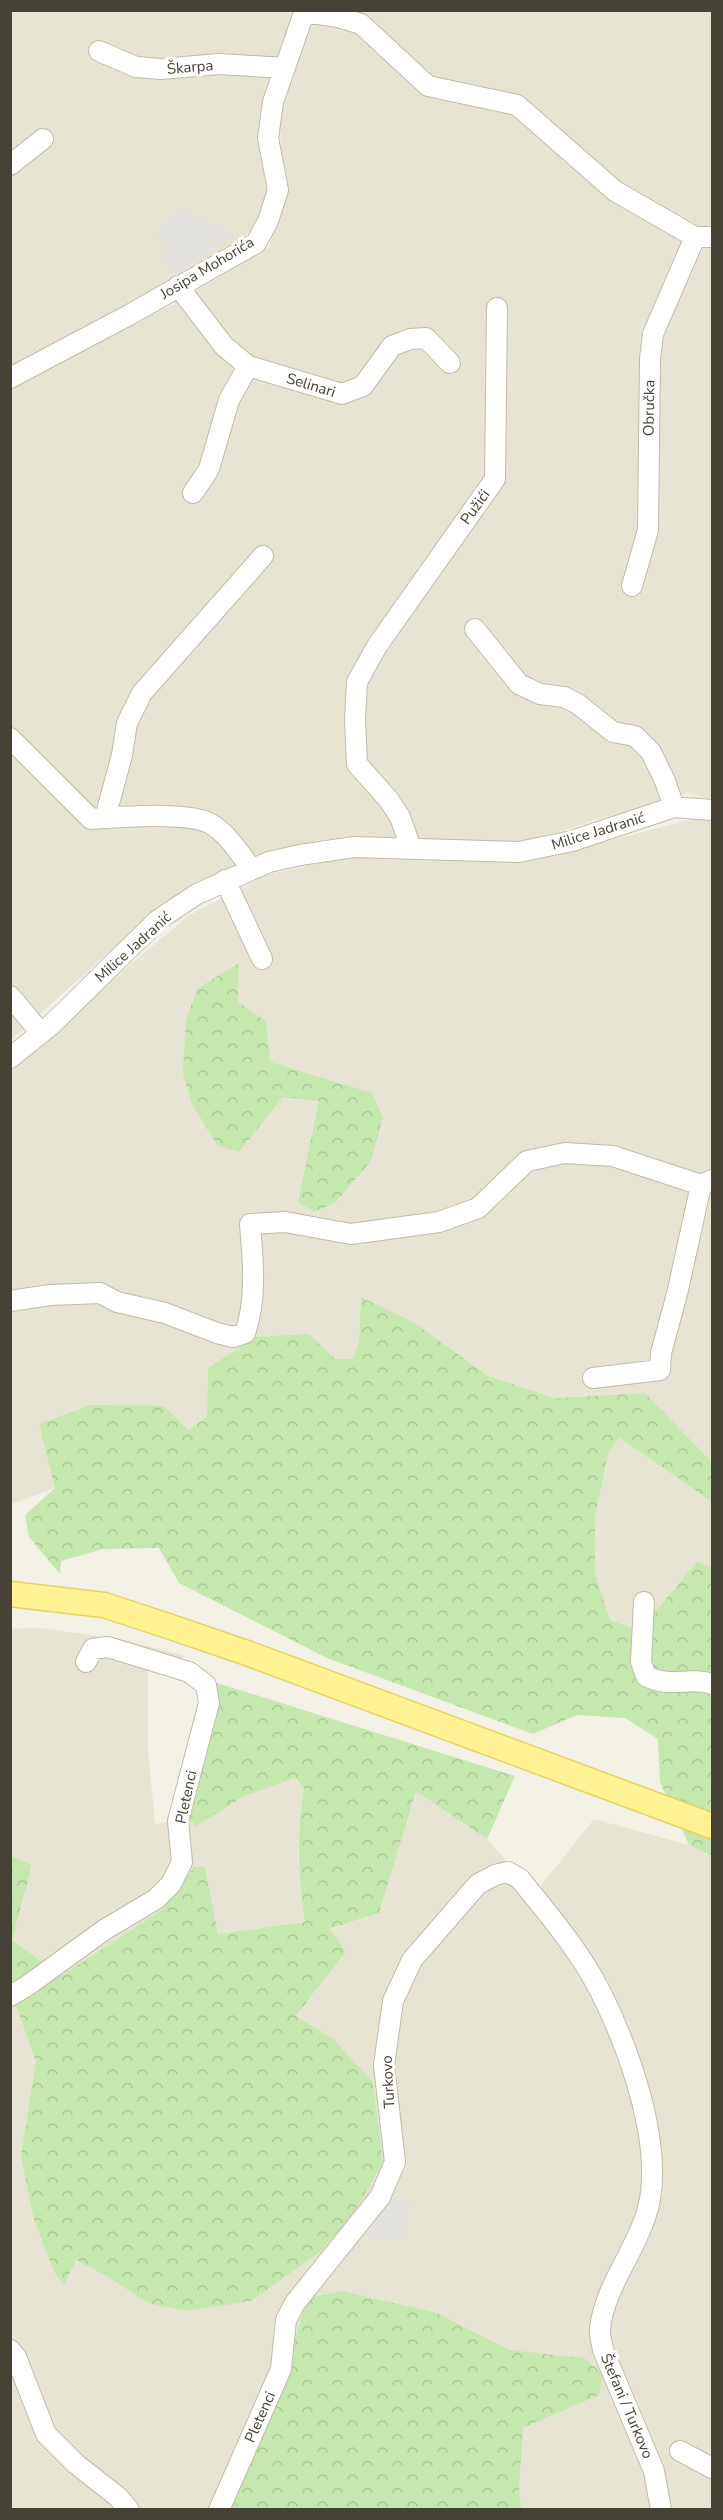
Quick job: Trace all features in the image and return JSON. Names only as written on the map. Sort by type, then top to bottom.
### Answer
[{"type":"main road","points":[[10,1594],[114,1608],[258,1657],[712,1826]]},
{"type":"street","name":"Josipa Mohorića","points":[[10,378],[129,315],[256,243],[268,221],[278,190],[268,138],[273,102],[305,11]]},
{"type":"street","points":[[305,11],[338,16],[361,24],[428,86],[517,105],[615,191],[704,237]]},
{"type":"street","name":"Škarpa","points":[[99,51],[136,67],[161,69],[219,64],[285,68]]},
{"type":"street","points":[[10,165],[43,139]]},
{"type":"street","name":"Obručka","points":[[632,585],[648,530],[650,371],[653,334],[704,237]]},
{"type":"street","name":"Selinari","points":[[178,286],[224,346],[248,366],[342,394],[363,386],[392,346],[410,339],[426,338],[450,363]]},
{"type":"street","name":"Pužići","points":[[411,848],[400,817],[389,800],[357,764],[355,720],[357,682],[377,646],[495,479],[497,308]]},
{"type":"street","points":[[193,493],[209,469],[229,400],[248,366]]},
{"type":"street","points":[[105,818],[122,755],[127,723],[142,693],[263,556]]},
{"type":"street","points":[[475,629],[519,684],[540,694],[564,697],[579,704],[613,732],[635,736],[651,752],[674,807]]},
{"type":"street","points":[[10,738],[91,819],[161,816],[195,819],[212,824],[251,868]]},
{"type":"street","name":"Milice Jadranić","points":[[10,1058],[41,1033],[158,920],[197,894],[251,868],[279,859],[354,847],[519,852],[572,841],[674,807],[712,810]]},
{"type":"street","points":[[225,880],[262,959]]},
{"type":"street","points":[[10,996],[41,1033]]},
{"type":"street","points":[[10,1301],[50,1295],[100,1293],[128,1305],[165,1313],[233,1337],[245,1333],[250,1319],[253,1258],[250,1224],[285,1222],[351,1234],[439,1222],[478,1208],[526,1161],[565,1153],[614,1156],[707,1182],[661,1353],[660,1370],[593,1378]]},
{"type":"street","points":[[644,1602],[641,1662],[646,1676],[660,1683],[704,1681],[712,1684]]},
{"type":"street","name":"Pletenci","points":[[10,1996],[104,1930],[156,1899],[171,1884],[182,1862],[178,1821],[209,1703],[206,1685],[189,1672],[108,1647],[93,1649],[86,1662]]},
{"type":"street","name":"Turkovo","points":[[286,2319],[295,2303],[380,2198],[395,2162],[384,2065],[393,2001],[412,1960],[478,1884],[495,1875],[508,1872],[520,1879]]},
{"type":"street","name":"Štefani / Turkovo","points":[[520,1879],[547,1912],[593,1977],[618,2031],[638,2086],[648,2130],[652,2178],[646,2216],[607,2302],[600,2330],[603,2350],[654,2471],[661,2510]]},
{"type":"street","name":"Pletenci","points":[[219,2510],[281,2369],[286,2319]]},
{"type":"street","points":[[10,2350],[16,2357],[46,2434],[76,2464],[118,2497],[128,2509]]},
{"type":"street","points":[[680,2451],[712,2468]]},
{"type":"shaded area","points":[[10,11],[295,11],[285,56],[260,119],[270,192],[260,223],[225,251],[10,373]]},
{"type":"shaded area","points":[[313,11],[712,11],[712,801],[689,792],[508,847],[486,849],[402,837],[318,840],[157,909],[11,1040],[11,384],[178,302],[269,247],[283,199],[279,104]]},
{"type":"shaded area","points":[[183,208],[235,234],[174,277],[157,256],[167,247],[155,232]]},
{"type":"shaded area","points":[[704,816],[712,823],[712,1462],[645,1393],[555,1398],[488,1376],[415,1323],[361,1298],[359,1342],[353,1360],[335,1359],[309,1335],[208,1368],[207,1416],[189,1430],[164,1406],[40,1424],[55,1488],[11,1504],[11,1066],[188,916],[266,875],[356,855],[536,860]]},
{"type":"shaded area","points":[[620,1438],[712,1502],[712,1568],[697,1563],[649,1619],[632,1628],[610,1620],[595,1574],[595,1516],[609,1451]]},
{"type":"shaded area","points":[[39,1628],[120,1639],[183,1655],[176,1676],[148,1669],[148,1750],[155,1824],[187,1819],[196,1826],[245,1796],[294,1778],[304,1788],[300,1812],[298,1855],[305,1922],[217,1934],[205,1867],[194,1867],[162,1910],[62,1977],[12,1940],[32,1866],[11,1855],[10,1629]]},
{"type":"shaded area","points":[[416,1790],[487,1839],[535,1893],[594,1819],[689,1845],[712,1856],[712,2509],[11,2509],[10,2003],[16,2006],[36,2062],[22,2156],[34,2220],[54,2272],[64,2284],[76,2260],[110,2278],[251,2301],[319,2253],[351,2217],[332,2038],[296,2017],[346,1952],[330,1930],[379,1913]]},
{"type":"shaded area","points":[[383,2196],[411,2199],[405,2242],[367,2237],[359,2228]]},
{"type":"green space","points":[[239,963],[238,1002],[266,1021],[270,1062],[372,1093],[383,1118],[371,1161],[335,1203],[314,1212],[298,1202],[319,1101],[283,1097],[239,1152],[218,1146],[192,1104],[183,1073],[186,1021],[197,989]]},
{"type":"green space","points":[[361,1297],[415,1323],[488,1376],[555,1398],[645,1393],[712,1462],[712,1502],[620,1438],[609,1451],[595,1516],[595,1574],[610,1620],[632,1628],[649,1619],[697,1562],[712,1568],[712,1856],[689,1845],[660,1782],[658,1739],[625,1718],[577,1715],[533,1734],[327,1658],[179,1583],[159,1548],[103,1549],[61,1561],[60,1574],[29,1537],[25,1515],[55,1488],[39,1424],[91,1405],[164,1406],[189,1430],[207,1416],[208,1368],[256,1337],[309,1334],[335,1359],[353,1359],[359,1342]]},
{"type":"green space","points":[[217,1683],[515,1776],[487,1839],[416,1791],[379,1913],[330,1929],[346,1952],[296,2016],[332,2038],[373,2082],[383,2164],[351,2217],[319,2253],[251,2301],[187,2311],[148,2303],[110,2278],[76,2260],[64,2285],[54,2272],[34,2220],[21,2156],[36,2062],[16,2006],[11,2003],[10,1855],[32,1865],[12,1940],[61,1976],[162,1910],[194,1867],[205,1867],[218,1934],[305,1922],[299,1855],[304,1788],[295,1778],[245,1796],[196,1826],[187,1819]]},
{"type":"green space","points":[[342,2291],[437,2313],[509,2350],[584,2358],[603,2374],[599,2395],[523,2428],[519,2487],[521,2509],[230,2510],[285,2370],[308,2298]]}]
